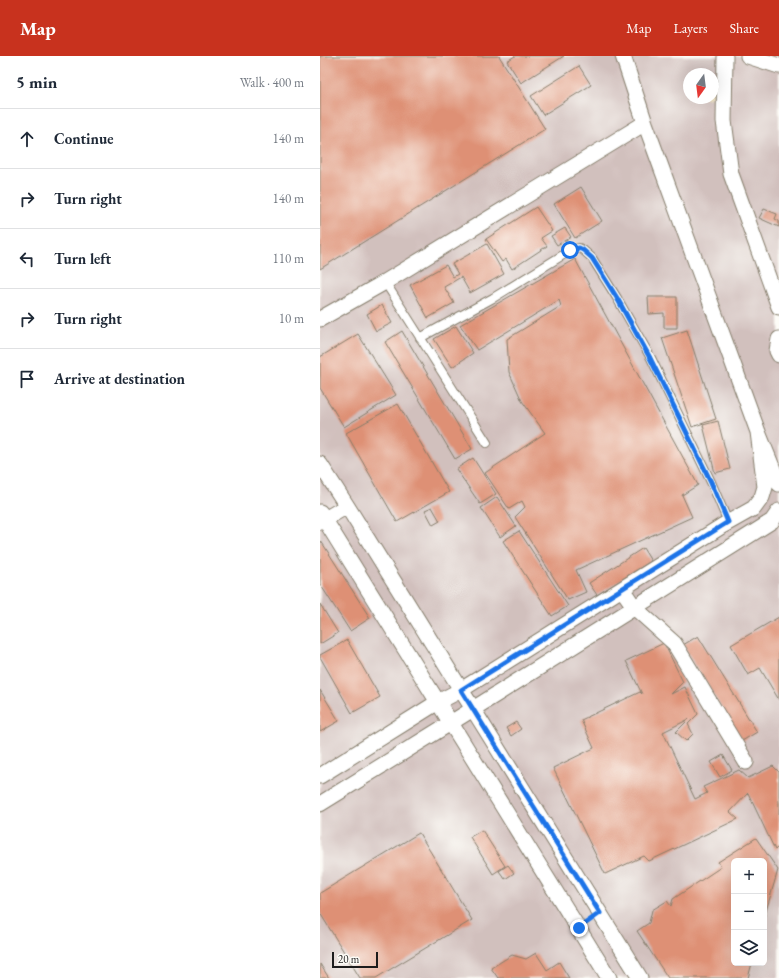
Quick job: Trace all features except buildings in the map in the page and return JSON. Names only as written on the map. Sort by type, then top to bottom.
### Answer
[{"type":"street","points":[[623,56],[644,123],[758,432],[779,484]]},
{"type":"street","points":[[725,56],[724,121],[731,174],[779,306]]},
{"type":"street","points":[[748,56],[779,66]]},
{"type":"street","points":[[320,319],[385,282],[644,123]]},
{"type":"street","points":[[779,339],[777,351],[779,355]]},
{"type":"street","points":[[320,776],[438,702],[461,690],[728,522],[754,508],[762,497],[765,486],[758,432]]},
{"type":"street","points":[[320,464],[348,506],[640,978]]},
{"type":"street","points":[[348,506],[322,518],[610,978]]},
{"type":"street","points":[[320,804],[450,723],[474,710],[772,521],[779,511]]},
{"type":"street","points":[[622,589],[635,608],[674,643],[746,762]]},
{"type":"street","points":[[485,778],[508,765]]},
{"type":"street","points":[[579,928],[600,913]]},
{"type":"lane","points":[[420,338],[493,298],[570,250],[579,248],[583,250],[592,258],[617,298],[650,358],[711,482],[728,522]]},
{"type":"lane","points":[[385,282],[487,443]]},
{"type":"shaded area","points":[[320,56],[779,56],[779,978],[320,978]]},
{"type":"route","points":[[570,250],[579,248],[592,258],[617,298],[650,358],[711,482],[728,522],[461,690],[600,913],[579,928]]}]
